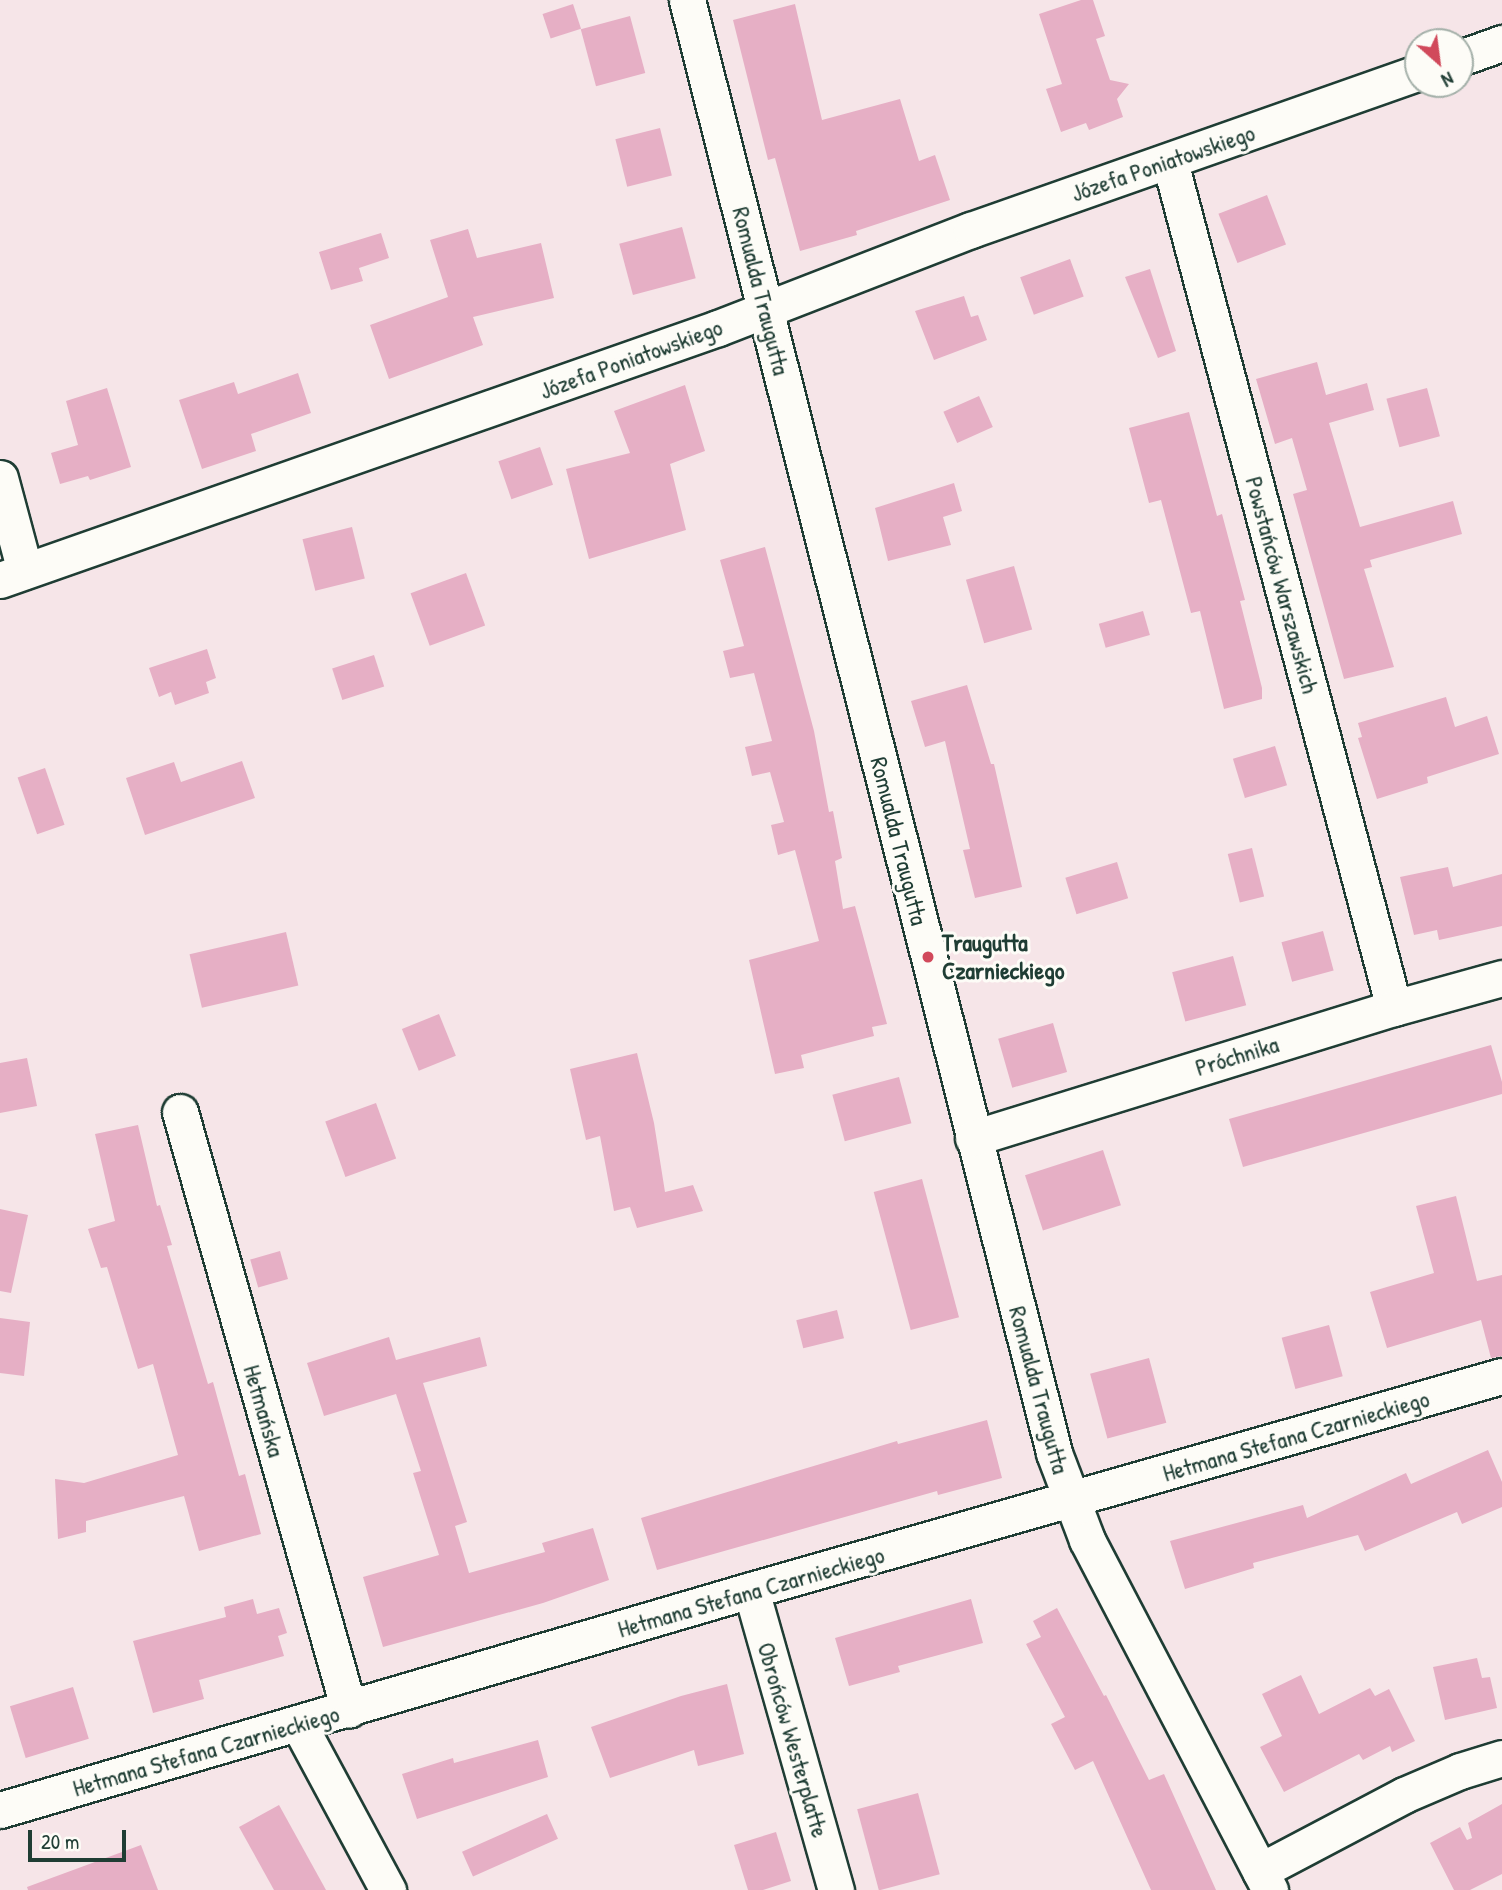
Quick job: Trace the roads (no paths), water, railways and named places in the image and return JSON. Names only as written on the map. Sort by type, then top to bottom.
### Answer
[{"type":"street","name":"Romualda Traugutta","points":[[687,0],[1054,1452],[1070,1502],[1265,1880]]},
{"type":"street","points":[[1474,53],[1502,43]]},
{"type":"street","name":"Józefa Poniatowskiego","points":[[13,576],[274,486],[765,309],[971,230],[1404,78]]},
{"type":"street","name":"Powstańców Warszawskich","points":[[1170,162],[1394,1008]]},
{"type":"street","points":[[0,478],[13,576]]},
{"type":"street","name":"Próchnika","points":[[973,1138],[1394,1008],[1502,978]]},
{"type":"street","name":"Hetmańska","points":[[180,1112],[349,1710]]},
{"type":"street","name":"Hetmana Stefana Czarnieckiego","points":[[0,1810],[349,1710],[751,1590],[1070,1502],[1502,1376]]},
{"type":"street","name":"Obrońców Westerplatte","points":[[751,1590],[836,1890]]},
{"type":"street","points":[[298,1723],[387,1890]]},
{"type":"street","points":[[1265,1880],[1404,1795],[1460,1771],[1502,1758]]},
{"type":"place","name":"Traugutta Czarnieckiego","points":[[928,957]]}]
